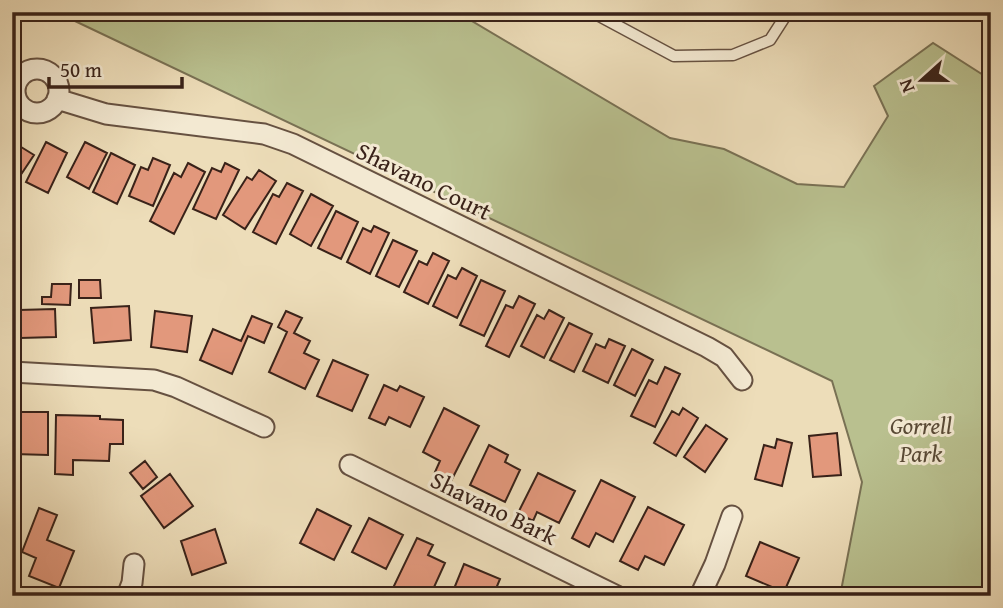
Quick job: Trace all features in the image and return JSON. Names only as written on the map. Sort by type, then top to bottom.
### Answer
[{"type":"street","points":[[31,70],[47,71],[57,83],[57,99],[47,110],[31,112],[19,102],[15,77],[31,70]]},
{"type":"street","name":"Shavano Court","points":[[57,99],[106,114],[264,134],[293,144],[707,347],[724,357],[742,380]]},
{"type":"street","points":[[12,372],[153,380],[176,387],[264,427]]},
{"type":"street","name":"Shavano Bark","points":[[349,465],[617,596]]},
{"type":"street","points":[[700,596],[732,516]]},
{"type":"street","points":[[127,596],[132,583],[134,564]]},
{"type":"lane","points":[[592,12],[674,56],[733,55],[770,40],[788,12]]},
{"type":"green space","name":"Gorrell Park","points":[[56,12],[448,12],[470,20],[670,138],[724,149],[797,184],[844,187],[888,116],[874,86],[933,43],[991,80],[991,596],[840,596],[862,482],[832,381]]},
{"type":"building","points":[[46,142],[67,153],[48,193],[26,182]]},
{"type":"building","points":[[85,142],[107,153],[89,189],[67,177]]},
{"type":"building","points":[[12,143],[34,155],[12,188]]},
{"type":"building","points":[[111,153],[135,165],[117,204],[93,192]]},
{"type":"building","points":[[153,158],[170,165],[153,206],[129,196],[141,167],[148,170]]},
{"type":"building","points":[[188,163],[205,172],[174,234],[150,221],[174,173],[181,177]]},
{"type":"building","points":[[225,163],[239,170],[216,219],[193,209],[212,168],[221,172]]},
{"type":"building","points":[[259,170],[276,181],[245,229],[223,215],[247,177],[252,180]]},
{"type":"building","points":[[287,183],[303,191],[276,244],[253,232],[273,194],[279,197]]},
{"type":"building","points":[[311,194],[333,206],[311,246],[290,234]]},
{"type":"building","points":[[336,211],[358,222],[341,259],[318,248]]},
{"type":"building","points":[[374,226],[389,233],[370,274],[347,262],[363,228],[371,232]]},
{"type":"building","points":[[393,240],[417,251],[399,287],[376,276]]},
{"type":"building","points":[[433,253],[449,261],[428,304],[404,292],[419,261],[427,265]]},
{"type":"building","points":[[462,268],[477,276],[457,318],[433,306],[448,275],[456,279]]},
{"type":"building","points":[[79,280],[100,280],[101,298],[79,298]]},
{"type":"building","points":[[481,280],[505,291],[484,336],[460,325]]},
{"type":"building","points":[[52,284],[71,284],[70,305],[42,304],[42,297],[51,297]]},
{"type":"building","points":[[519,296],[535,304],[509,357],[486,346],[506,305],[513,308]]},
{"type":"building","points":[[129,306],[131,340],[94,343],[91,308]]},
{"type":"building","points":[[55,309],[56,337],[20,338],[19,310]]},
{"type":"building","points":[[549,310],[564,318],[544,358],[521,346],[537,315],[544,319]]},
{"type":"building","points":[[155,311],[192,316],[187,352],[151,347]]},
{"type":"building","points":[[286,311],[302,318],[294,333],[310,341],[304,353],[319,360],[305,389],[269,372],[287,332],[278,327]]},
{"type":"building","points":[[252,316],[272,324],[264,343],[248,336],[232,374],[200,360],[213,329],[241,341]]},
{"type":"building","points":[[569,323],[592,334],[574,372],[550,360]]},
{"type":"building","points":[[609,339],[625,346],[608,383],[583,371],[596,344],[605,348]]},
{"type":"building","points":[[632,349],[653,360],[635,396],[614,385]]},
{"type":"building","points":[[333,360],[368,375],[352,411],[317,396]]},
{"type":"building","points":[[665,367],[680,374],[655,427],[631,416],[649,380],[657,384]]},
{"type":"building","points":[[384,385],[397,391],[400,386],[424,397],[410,427],[389,417],[385,425],[369,418]]},
{"type":"building","points":[[444,408],[479,426],[451,481],[435,472],[440,461],[423,452]]},
{"type":"building","points":[[683,408],[698,418],[676,456],[654,443],[672,411],[679,415]]},
{"type":"building","points":[[14,412],[48,412],[48,455],[14,454]]},
{"type":"building","points":[[56,415],[100,416],[100,419],[123,420],[123,444],[110,444],[109,461],[73,460],[73,475],[55,474]]},
{"type":"building","points":[[706,425],[727,439],[705,472],[684,457]]},
{"type":"building","points":[[837,433],[841,475],[813,477],[809,436]]},
{"type":"building","points":[[777,439],[792,443],[782,486],[755,479],[764,445],[775,448]]},
{"type":"building","points":[[489,445],[508,455],[505,462],[520,470],[505,502],[470,485]]},
{"type":"building","points":[[145,461],[157,477],[143,489],[130,473]]},
{"type":"building","points":[[538,473],[575,491],[559,523],[537,512],[533,521],[518,513]]},
{"type":"building","points":[[170,474],[193,506],[164,528],[141,496]]},
{"type":"building","points":[[601,480],[635,497],[613,542],[596,533],[589,547],[572,538]]},
{"type":"building","points":[[648,507],[684,525],[664,565],[645,556],[638,570],[620,561]]},
{"type":"building","points":[[39,508],[57,515],[47,540],[74,551],[59,588],[29,576],[36,558],[22,552]]},
{"type":"building","points":[[317,509],[351,526],[334,560],[300,543]]},
{"type":"building","points":[[369,518],[403,535],[386,569],[352,552]]},
{"type":"building","points":[[215,529],[226,563],[192,575],[181,541]]},
{"type":"building","points":[[417,538],[433,545],[428,555],[445,563],[430,596],[404,596],[392,590]]},
{"type":"building","points":[[760,542],[799,558],[784,592],[746,576]]},
{"type":"building","points":[[464,564],[500,579],[493,596],[451,596]]}]
